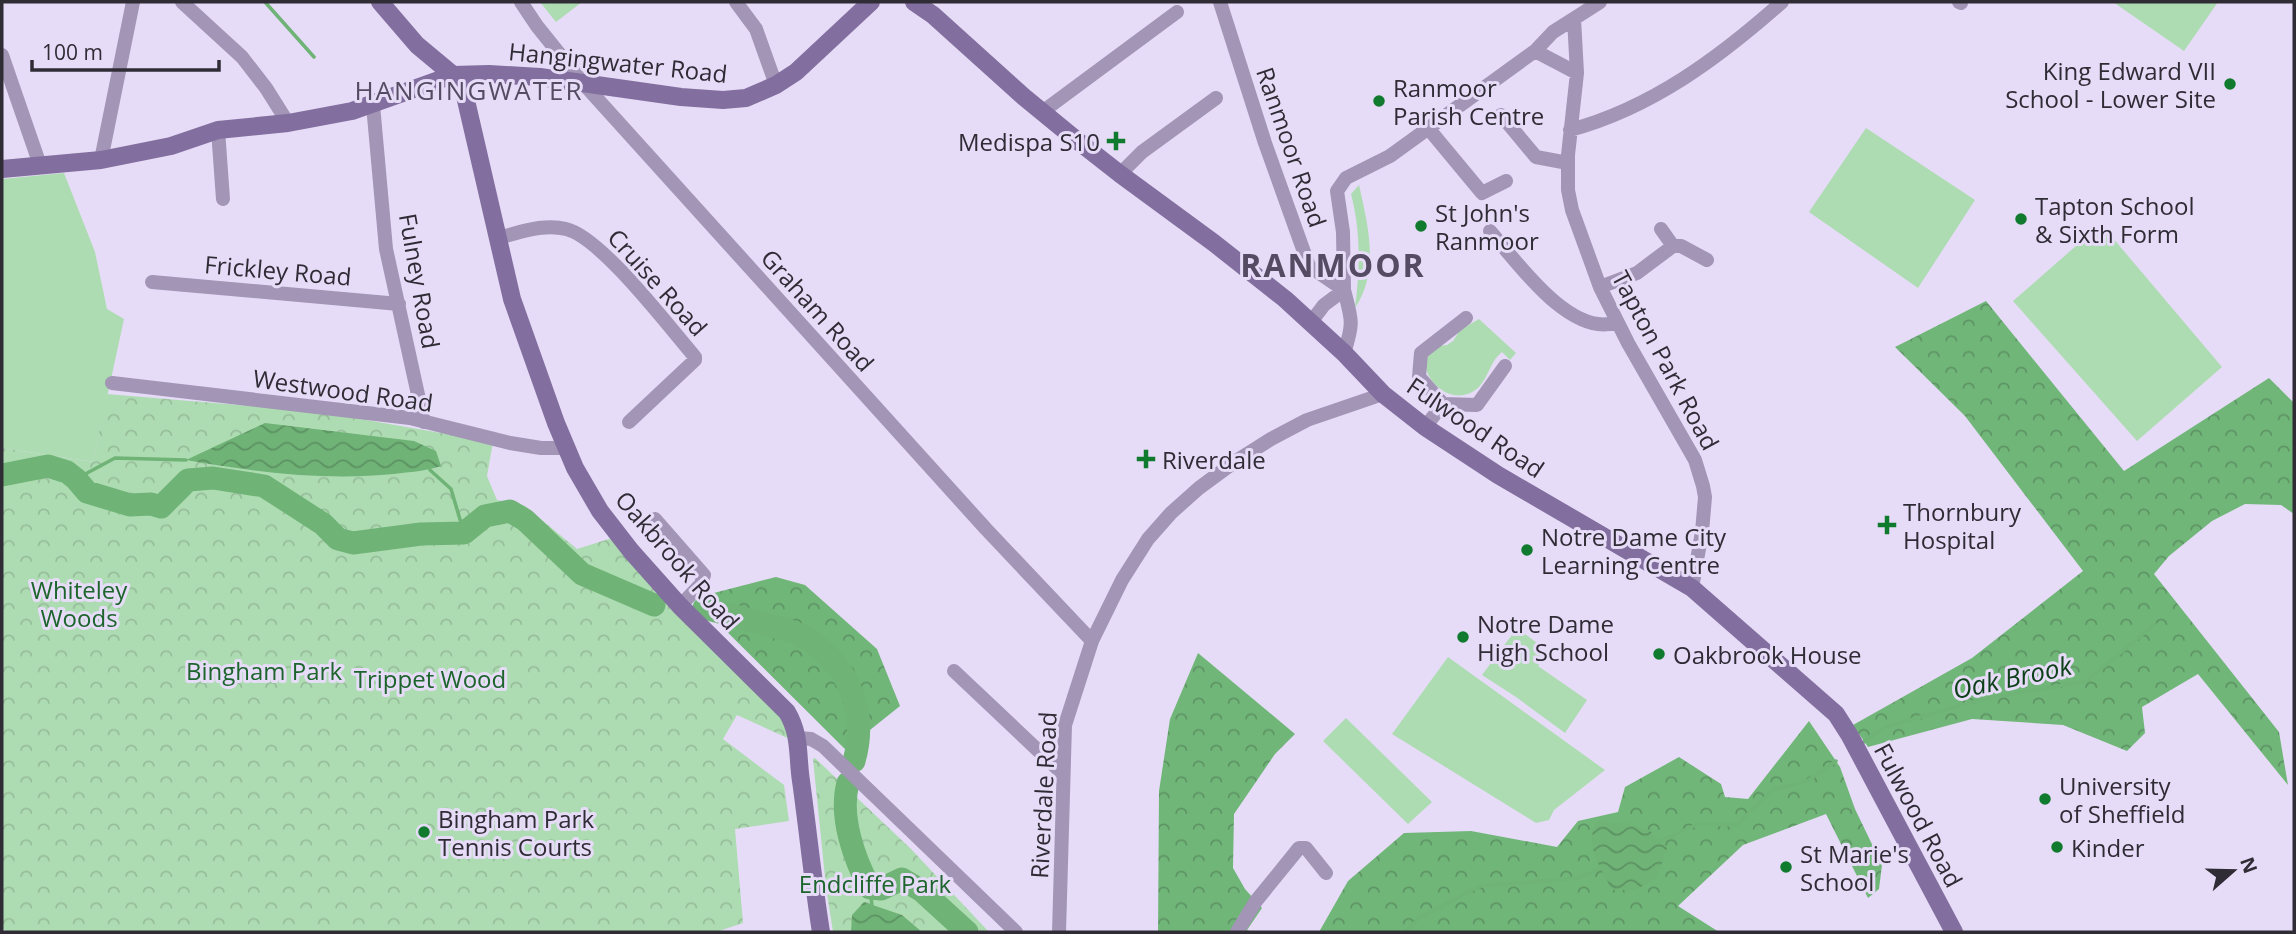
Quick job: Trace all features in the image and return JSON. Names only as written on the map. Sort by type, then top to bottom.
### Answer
[{"type":"street","points":[[100,160],[133,2]]},
{"type":"street","points":[[182,2],[242,57],[288,123]]},
{"type":"street","points":[[380,2],[417,45],[453,75]]},
{"type":"street","name":"Graham Road","points":[[521,2],[582,82],[986,529],[1092,641]]},
{"type":"street","points":[[736,2],[756,29],[776,85]]},
{"type":"street","name":"Hangingwater Road","points":[[2,169],[100,160],[171,146],[218,130],[288,123],[373,105],[453,75],[489,74],[582,82],[681,97],[723,100],[746,98],[776,85],[796,72],[871,2]]},
{"type":"street","name":"Fulwood Road","points":[[914,2],[933,15],[1042,112],[1214,243],[1311,322],[1383,394],[1425,427],[1498,475],[1692,588],[1836,714],[1954,932]]},
{"type":"street","name":"Ranmoor Road","points":[[1220,2],[1265,143],[1309,266],[1345,290]]},
{"type":"street","points":[[1344,353],[1352,331],[1345,290],[1343,232],[1337,191],[1339,185],[1346,178],[1390,156],[1535,51],[1553,33],[1600,2]]},
{"type":"street","points":[[1570,130],[1598,122],[1651,98],[1721,53],[1782,2]]},
{"type":"street","points":[[1042,112],[1177,12]]},
{"type":"street","name":"Tapton Park Road","points":[[1574,19],[1577,73],[1568,163],[1568,190],[1572,213],[1600,287],[1617,322],[1695,460],[1705,498],[1692,588]]},
{"type":"street","points":[[1535,51],[1577,73]]},
{"type":"street","points":[[2,56],[40,165]]},
{"type":"street","name":"Oakbrook Road","points":[[453,75],[465,96],[512,299],[575,468],[600,511],[631,551],[680,606],[788,712],[798,738]]},
{"type":"street","points":[[1120,174],[1142,152],[1216,98]]},
{"type":"street","name":"Fulney Road","points":[[373,105],[386,249],[424,422]]},
{"type":"street","points":[[1501,115],[1536,158],[1568,163]]},
{"type":"street","points":[[1428,128],[1482,193],[1506,181]]},
{"type":"street","points":[[218,130],[223,199]]},
{"type":"street","name":"Cruise Road","points":[[497,238],[545,227],[566,229],[584,236],[630,282],[695,357],[695,360],[629,422]]},
{"type":"street","points":[[1661,229],[1674,246]]},
{"type":"street","points":[[1490,232],[1553,303],[1594,325],[1607,326],[1617,322]]},
{"type":"street","points":[[1600,287],[1637,274],[1674,246],[1681,246],[1707,260]]},
{"type":"street","name":"Frickley Road","points":[[152,282],[397,297]]},
{"type":"street","points":[[1311,322],[1324,306],[1345,290]]},
{"type":"street","points":[[1466,318],[1421,353],[1419,377],[1443,404],[1477,405],[1504,366]]},
{"type":"street","name":"Westwood Road","points":[[113,383],[410,418],[510,443],[541,448],[566,448]]},
{"type":"street","name":"Riverdale Road","points":[[1059,932],[1065,725],[1072,696],[1092,641],[1122,580],[1148,539],[1171,513],[1233,463],[1307,421],[1383,394]]},
{"type":"street","points":[[1425,427],[1443,404]]},
{"type":"street","points":[[655,519],[704,575],[701,584],[680,606]]},
{"type":"street","points":[[954,671],[1062,773]]},
{"type":"street","points":[[821,932],[799,766],[798,738],[811,739],[823,746],[1016,932]]},
{"type":"street","points":[[1237,932],[1256,901],[1299,848],[1306,848],[1326,873]]},
{"type":"green space","points":[[540,2],[582,2],[556,22]]},
{"type":"green space","points":[[2113,2],[2218,2],[2184,51]]},
{"type":"green space","points":[[1866,128],[1975,200],[1918,288],[1809,212]]},
{"type":"green space","points":[[64,173],[95,252],[107,309],[124,319],[93,462],[2,448],[2,179]]},
{"type":"green space","points":[[1359,185],[1366,216],[1370,263],[1363,294],[1355,308],[1359,251],[1351,194]]},
{"type":"green space","points":[[2101,224],[2222,367],[2137,441],[2013,301]]},
{"type":"green space","points":[[1986,301],[2124,471],[2269,378],[2294,403],[2294,514],[2281,505],[2245,504],[2212,521],[2169,556],[2154,574],[2279,732],[2288,785],[2198,674],[2142,707],[2145,733],[2127,751],[2063,725],[1972,719],[1868,747],[1853,725],[1972,658],[2083,571],[1965,416],[1895,347]]},
{"type":"green space","points":[[1479,319],[1516,353],[1510,360],[1502,352],[1473,392],[1456,395],[1444,392],[1429,377],[1425,354],[1438,346],[1447,345],[1460,330]]},
{"type":"green space","name":"Bingham Park","points":[[107,394],[320,412],[493,442],[487,476],[497,500],[525,506],[577,549],[612,538],[786,715],[794,741],[737,715],[723,739],[784,785],[789,821],[735,829],[743,923],[716,932],[7,932],[2,928],[2,448],[93,462]]},
{"type":"green space","points":[[776,577],[805,585],[877,649],[900,706],[865,734],[860,764],[697,602],[710,594]]},
{"type":"green space","points":[[1517,628],[1548,651],[1538,666],[1587,700],[1565,733],[1482,675]]},
{"type":"green space","points":[[1198,653],[1295,734],[1275,754],[1234,814],[1233,868],[1245,889],[1262,908],[1247,930],[1253,932],[1158,932],[1159,791],[1170,719]]},
{"type":"green space","points":[[1448,657],[1605,770],[1554,810],[1549,820],[1536,823],[1392,734]]},
{"type":"green space","points":[[1346,718],[1432,802],[1408,824],[1323,741]]},
{"type":"green space","points":[[1809,721],[1840,767],[1855,809],[1882,865],[1879,889],[1868,898],[1826,814],[1743,845],[1678,906],[1719,932],[1319,932],[1348,881],[1404,833],[1471,831],[1557,847],[1578,821],[1618,812],[1625,787],[1679,757],[1721,784],[1725,797],[1748,799]]},
{"type":"green space","name":"Endcliffe Park","points":[[815,758],[911,849],[989,932],[833,932],[826,887]]},
{"type":"water","points":[[265,423],[414,441],[436,451],[441,466],[394,474],[316,476],[264,472],[186,460]]},
{"type":"water","points":[[1598,821],[1624,822],[1650,831],[1667,848],[1657,878],[1635,890],[1612,890],[1595,856],[1592,837]]},
{"type":"water","points":[[864,902],[902,915],[922,932],[851,932],[852,915]]},
{"type":"waterway","points":[[265,2],[314,57]]},
{"type":"waterway","points":[[76,479],[115,458],[186,460]]},
{"type":"waterway","points":[[2,475],[48,466],[67,472],[87,492],[130,505],[151,504],[161,507],[188,480],[213,478],[264,486],[323,524],[338,539],[353,543],[421,534],[464,533],[485,516],[510,511],[525,520],[582,574],[654,605]]},
{"type":"waterway","points":[[430,470],[451,489],[464,533]]},
{"type":"waterway","points":[[704,608],[798,634],[829,657],[841,671],[856,705],[858,742],[854,761]]},
{"type":"waterway","name":"Oak Brook","points":[[1864,742],[1885,727],[1984,699],[2087,681],[2155,624]]},
{"type":"waterway","name":"Oak Brook","points":[[1657,842],[1698,824],[1736,825],[1773,790],[1807,781],[1836,761]]},
{"type":"waterway","points":[[848,783],[845,809],[847,823],[859,864],[870,888],[881,889],[902,879],[922,891],[967,932]]},
{"type":"waterway","name":"Oak Brook","points":[[1405,932],[1419,918],[1480,886],[1578,878],[1603,867]]},
{"type":"waterway","points":[[870,888],[872,906]]},
{"type":"place","name":"King Edward VII School - Lower Site","points":[[2230,84]]},
{"type":"place","name":"Ranmoor Parish Centre","points":[[1379,101]]},
{"type":"place","name":"Medispa S10","points":[[1116,141]]},
{"type":"place","name":"Tapton School & Sixth Form","points":[[2021,219]]},
{"type":"place","name":"St John's Ranmoor","points":[[1421,226]]},
{"type":"place","name":"Riverdale","points":[[1146,459]]},
{"type":"place","name":"Thornbury Hospital","points":[[1887,525]]},
{"type":"place","name":"Notre Dame City Learning Centre","points":[[1527,550]]},
{"type":"place","name":"Notre Dame High School","points":[[1463,637]]},
{"type":"place","name":"Oakbrook House","points":[[1659,654]]},
{"type":"place","name":"University of Sheffield","points":[[2045,799]]},
{"type":"place","name":"Bingham Park Tennis Courts","points":[[424,832]]},
{"type":"place","name":"Kinder","points":[[2057,847]]},
{"type":"place","name":"St Marie's School","points":[[1786,867]]},
{"type":"district","name":"HANGINGWATER","points":[[469,90]]},
{"type":"district","name":"RANMOOR","points":[[1333,264]]},
{"type":"park label","name":"Whiteley Woods","points":[[79,603]]},
{"type":"park label","name":"Trippet Wood","points":[[430,678]]}]
